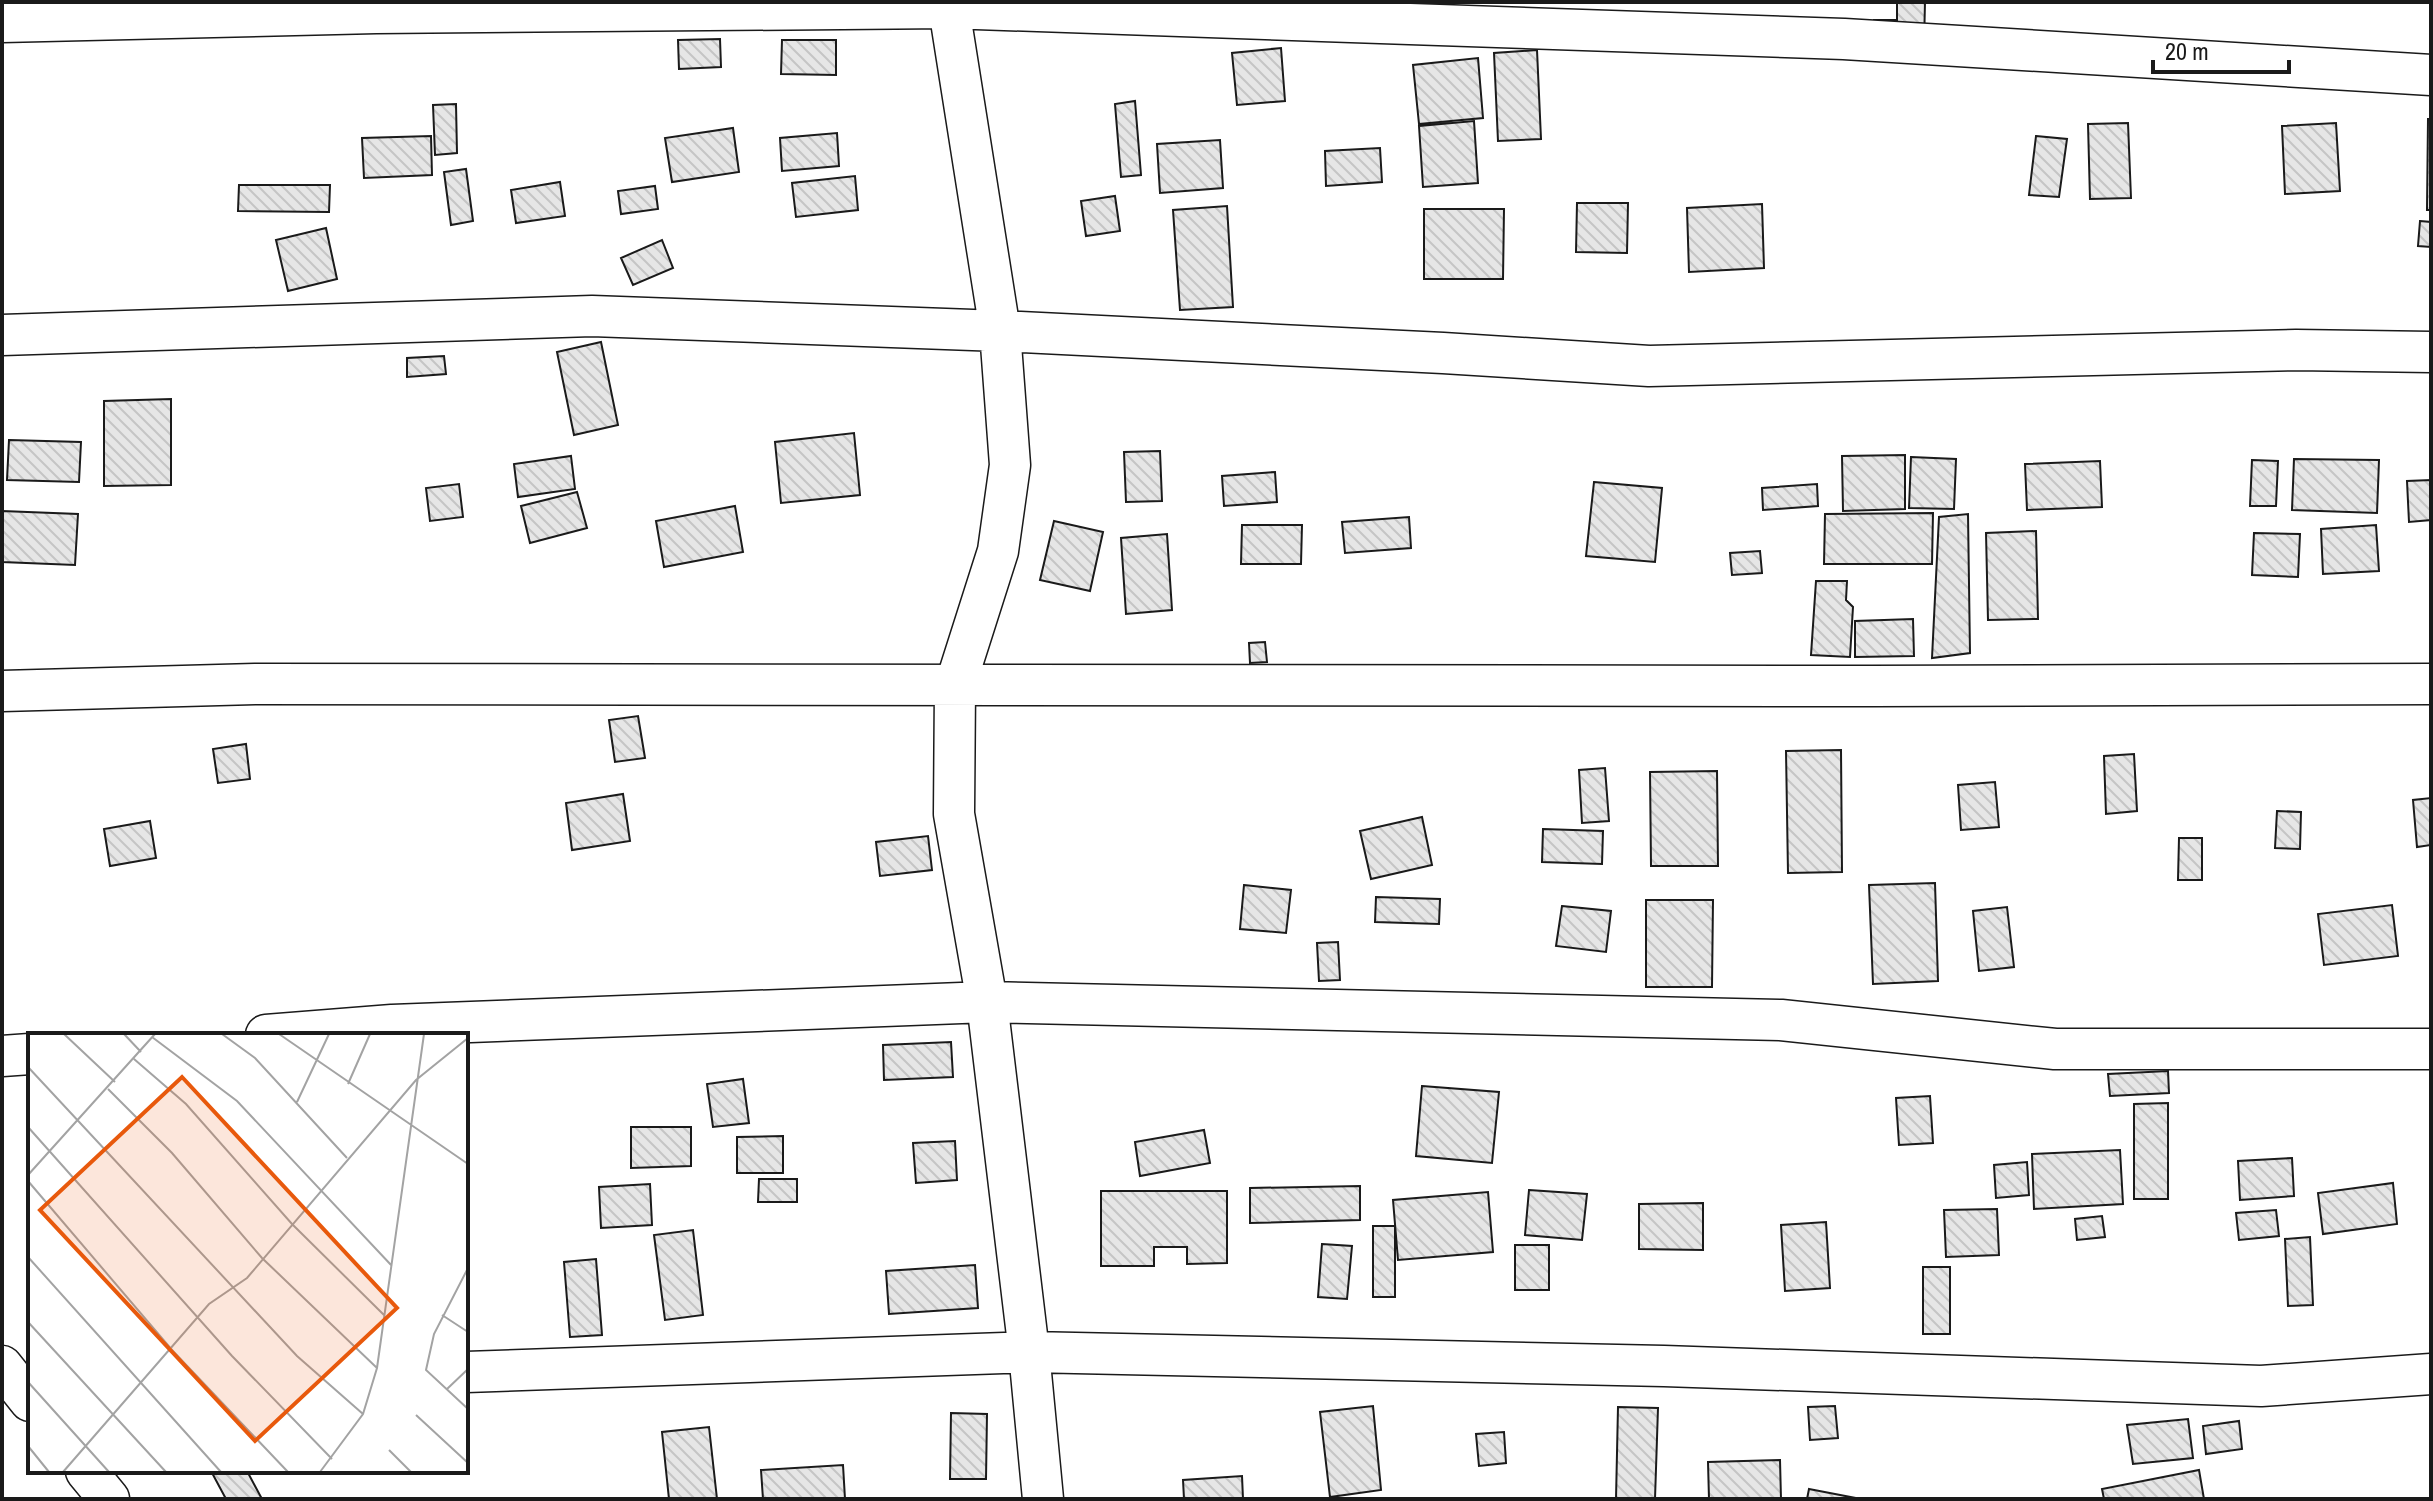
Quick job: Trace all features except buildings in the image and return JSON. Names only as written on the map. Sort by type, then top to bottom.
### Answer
[{"type":"street","points":[[948,5],[1000,331],[1010,465],[998,551],[955,686],[954,814],[987,1002],[1029,1352],[1043,1499]]},
{"type":"street","points":[[2,22],[948,5],[1844,39],[2431,75]]},
{"type":"street","points":[[2,335],[592,316],[1000,331],[1649,366],[2296,350],[2431,352]]},
{"type":"street","points":[[2,691],[255,684],[2431,684]]},
{"type":"street","points":[[291,1033],[392,1025],[987,1002],[1781,1020],[2055,1049],[2431,1049]]},
{"type":"street","points":[[2,1056],[28,1054]]},
{"type":"street","points":[[468,1372],[1029,1352],[1664,1366],[2261,1386],[2431,1374]]},
{"type":"street","points":[[88,1473],[109,1499]]}]
